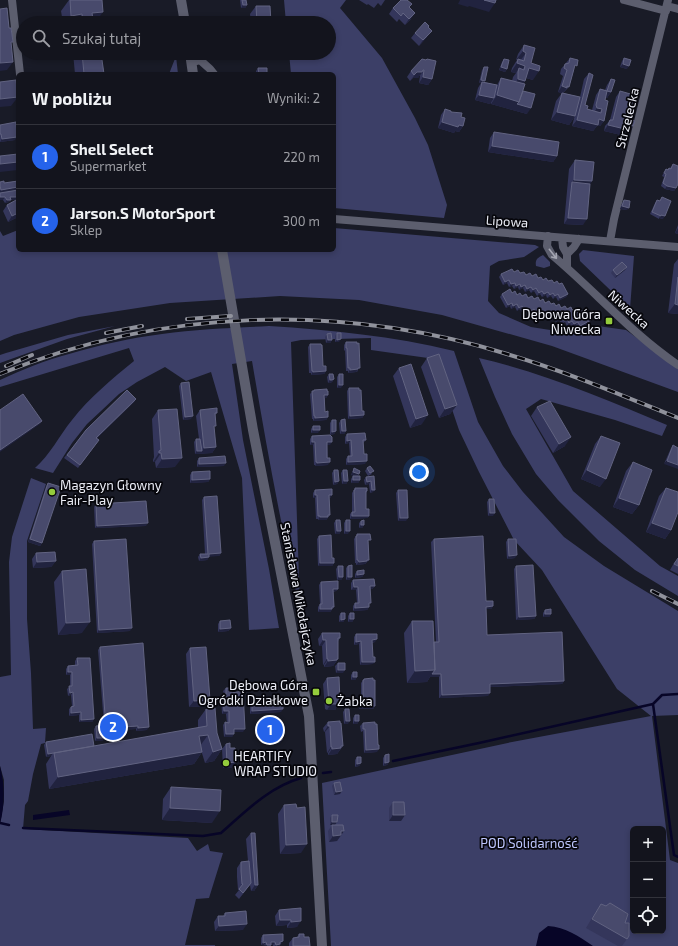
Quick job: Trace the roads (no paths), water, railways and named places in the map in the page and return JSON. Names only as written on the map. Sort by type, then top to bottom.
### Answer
[{"type":"street","points":[[12,0],[16,37]]},
{"type":"street","points":[[181,0],[184,16]]},
{"type":"street","points":[[624,0],[678,9]]},
{"type":"street","name":"Strzelecka","points":[[610,241],[614,219],[667,6]]},
{"type":"street","points":[[18,60],[20,72]]},
{"type":"street","points":[[191,60],[193,72]]},
{"type":"street","points":[[200,60],[212,72]]},
{"type":"street","name":"Lipowa","points":[[336,219],[678,247]]},
{"type":"street","name":"Niwecka","points":[[548,236],[547,246],[552,255],[567,267],[639,335],[664,356],[678,365]]},
{"type":"street","points":[[562,238],[563,247],[567,254],[567,267]]},
{"type":"street","points":[[567,254],[579,239]]},
{"type":"street","name":"Stanisława Mikołajczyka","points":[[222,252],[253,430],[309,716],[322,946]]},
{"type":"waterway","points":[[393,761],[653,704],[662,695],[678,694]]},
{"type":"waterway","points":[[653,704],[674,855],[678,857]]},
{"type":"waterway","points":[[323,773],[331,772]]},
{"type":"waterway","points":[[23,828],[203,836],[221,833],[248,809],[278,787],[301,778]]},
{"type":"waterway","points":[[0,823],[9,825]]},
{"type":"railway","points":[[187,319],[231,316]]},
{"type":"railway","points":[[0,374],[61,352],[124,336],[187,325],[251,320],[316,321],[380,326],[444,338],[507,354],[572,376],[678,418]]},
{"type":"railway","points":[[106,333],[142,326]]},
{"type":"railway","points":[[6,366],[32,355]]},
{"type":"railway","points":[[652,591],[678,604]]},
{"type":"place","name":"Dębowa Góra Niwecka","points":[[609,321]]},
{"type":"place","name":"Magazyn Głowny Fair-Play","points":[[52,492]]},
{"type":"place","name":"Dębowa Góra Ogródki Działkowe","points":[[316,692]]},
{"type":"place","name":"Żabka","points":[[329,701]]},
{"type":"place","name":"Jarson.S MotorSport","points":[[113,727]]},
{"type":"place","name":"Shell Select","points":[[270,730]]},
{"type":"place","name":"HEARTIFY WRAP STUDIO","points":[[226,763]]},
{"type":"park label","name":"POD Solidarność","points":[[529,843]]}]
